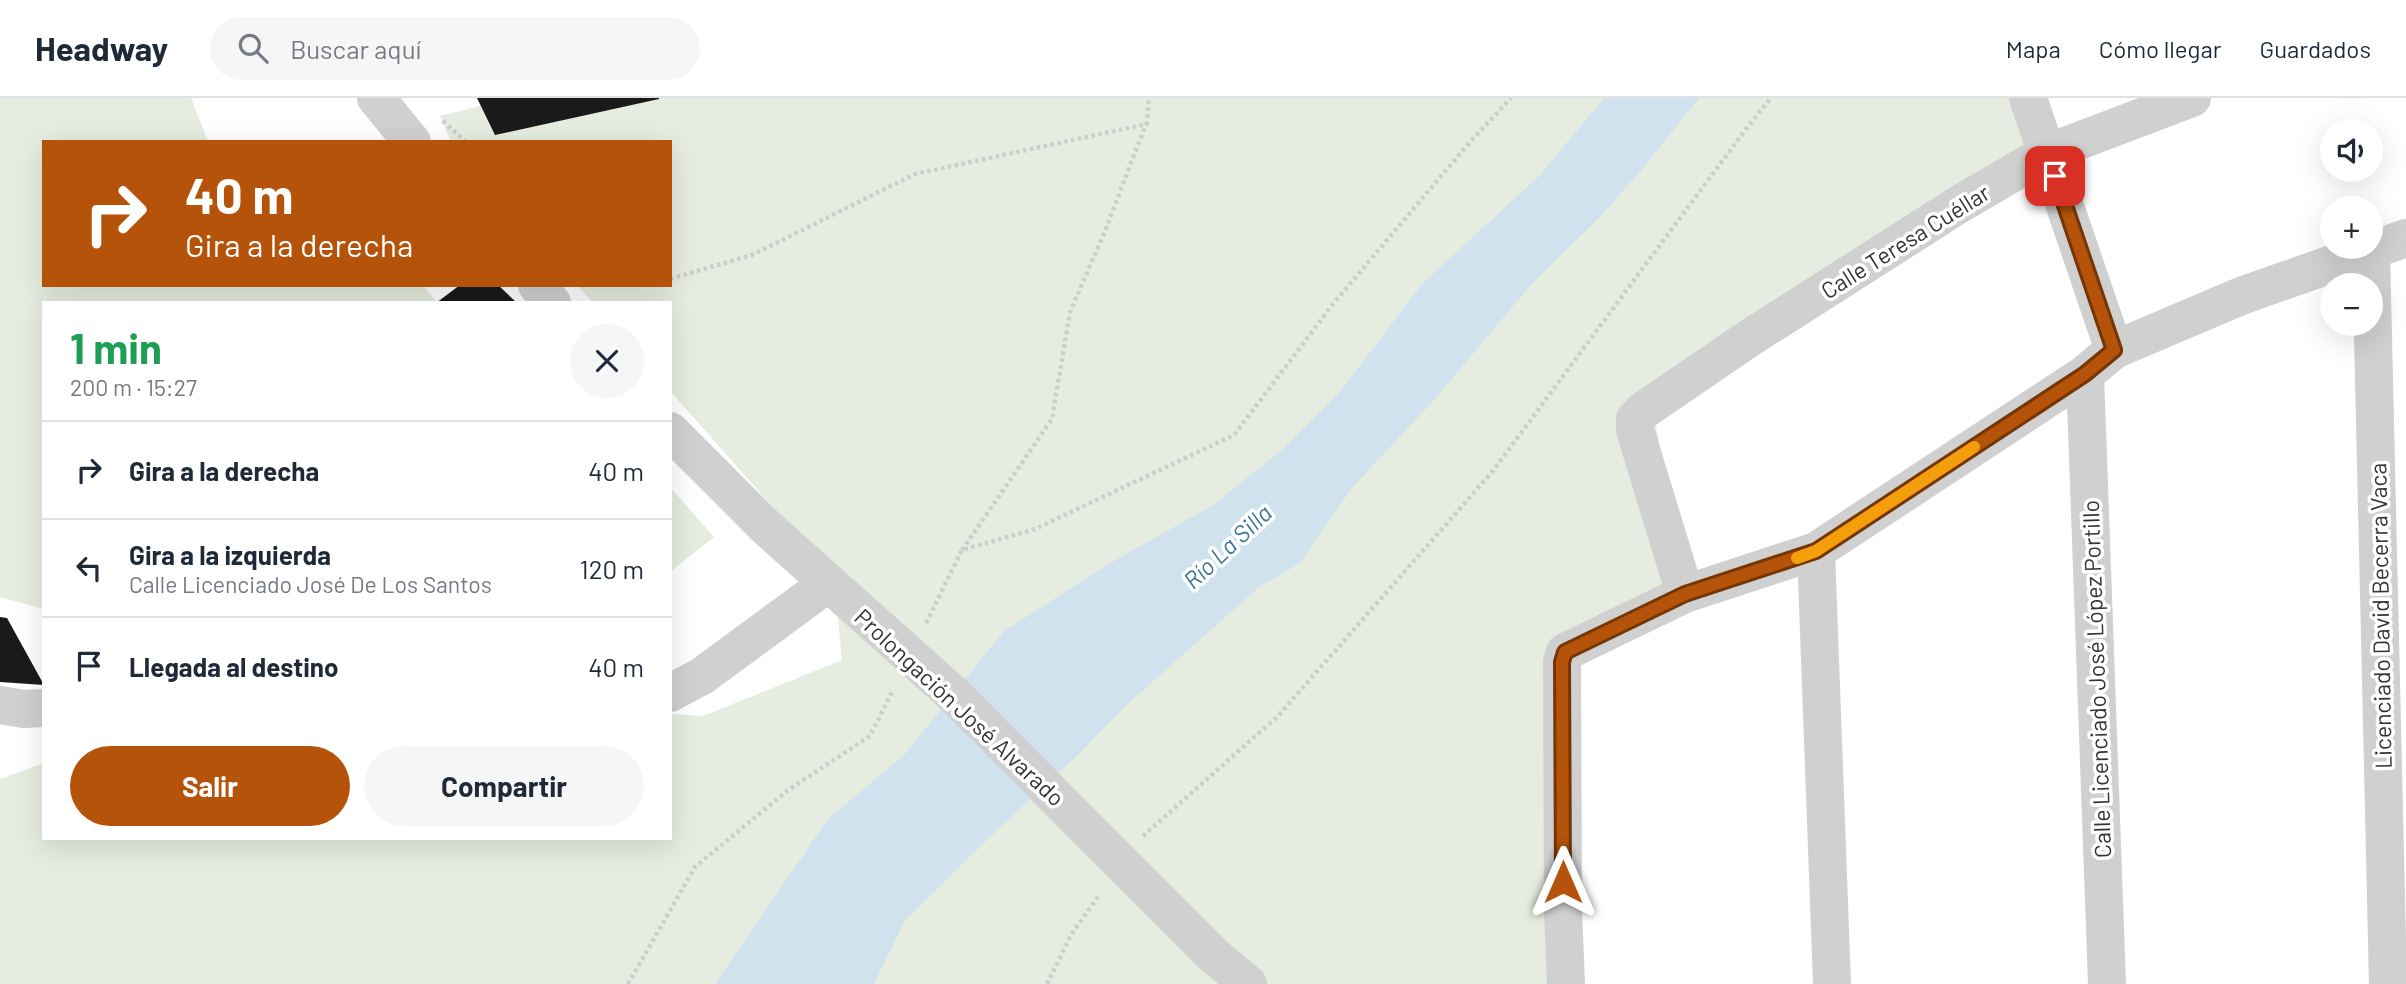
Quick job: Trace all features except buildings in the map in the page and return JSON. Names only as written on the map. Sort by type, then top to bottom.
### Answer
[{"type":"street","points":[[376,98],[410,140]]},
{"type":"street","points":[[2028,98],[2114,350]]},
{"type":"street","name":"Calle Teresa Cuéllar","points":[[1685,594],[1635,430],[1635,419],[1644,410],[1748,339],[1958,205],[2047,153],[2192,98]]},
{"type":"street","points":[[1566,984],[1563,909],[1563,657],[1570,648],[1685,594],[1816,551],[2085,374],[2114,350],[2241,296],[2389,243]]},
{"type":"street","name":"Licenciado David Becerra Vaca","points":[[2388,984],[2389,243]]},
{"type":"street","points":[[539,287],[550,301]]},
{"type":"street","name":"Calle Licenciado José López Portillo","points":[[2085,374],[2107,984]]},
{"type":"street","name":"Prolongación José Alvarado","points":[[672,433],[827,584],[953,694],[1211,953],[1248,984]]},
{"type":"street","points":[[1816,551],[1832,984]]},
{"type":"street","points":[[672,692],[702,676],[827,584]]},
{"type":"street","points":[[0,705],[24,709],[42,708]]},
{"type":"path","points":[[923,630],[962,550],[1052,419],[1070,312],[1147,124],[1149,98]]},
{"type":"path","points":[[962,550],[1035,529],[1234,435],[1333,304],[1470,142],[1511,98]]},
{"type":"path","points":[[1141,837],[1277,717],[1492,472],[1771,98]]},
{"type":"path","points":[[672,278],[752,255],[915,174],[1147,124]]},
{"type":"path","points":[[628,984],[695,867],[787,791],[870,736],[897,683]]},
{"type":"path","points":[[1047,984],[1071,935],[1102,891]]},
{"type":"shaded area","points":[[0,98],[191,98],[208,140],[42,140],[42,287],[425,287],[435,301],[42,301],[42,608],[0,597]]},
{"type":"shaded area","points":[[512,98],[2034,98],[2047,153],[1652,406],[1687,584],[1567,658],[1571,984],[0,984],[0,779],[42,764],[42,840],[672,840],[672,714],[703,716],[842,660],[834,576],[672,393],[672,301],[591,301],[579,287],[672,287],[672,140],[450,140],[440,116]]},
{"type":"shaded area","points":[[672,489],[714,537],[672,570]]},
{"type":"water","name":"Río La Silla","points":[[1604,98],[1699,98],[1601,216],[1529,287],[1435,399],[1351,489],[1300,563],[1259,587],[1130,702],[905,920],[874,984],[715,984],[828,819],[905,754],[1004,631],[1117,559],[1212,506],[1283,449],[1339,393],[1422,284],[1540,175]]},
{"type":"slow traffic","points":[[1797,558],[1816,551],[1974,447]]},
{"type":"route","points":[[1563,882],[1562,662],[1565,652],[1685,594],[1816,551],[2085,374],[2114,350],[2055,176]]}]
